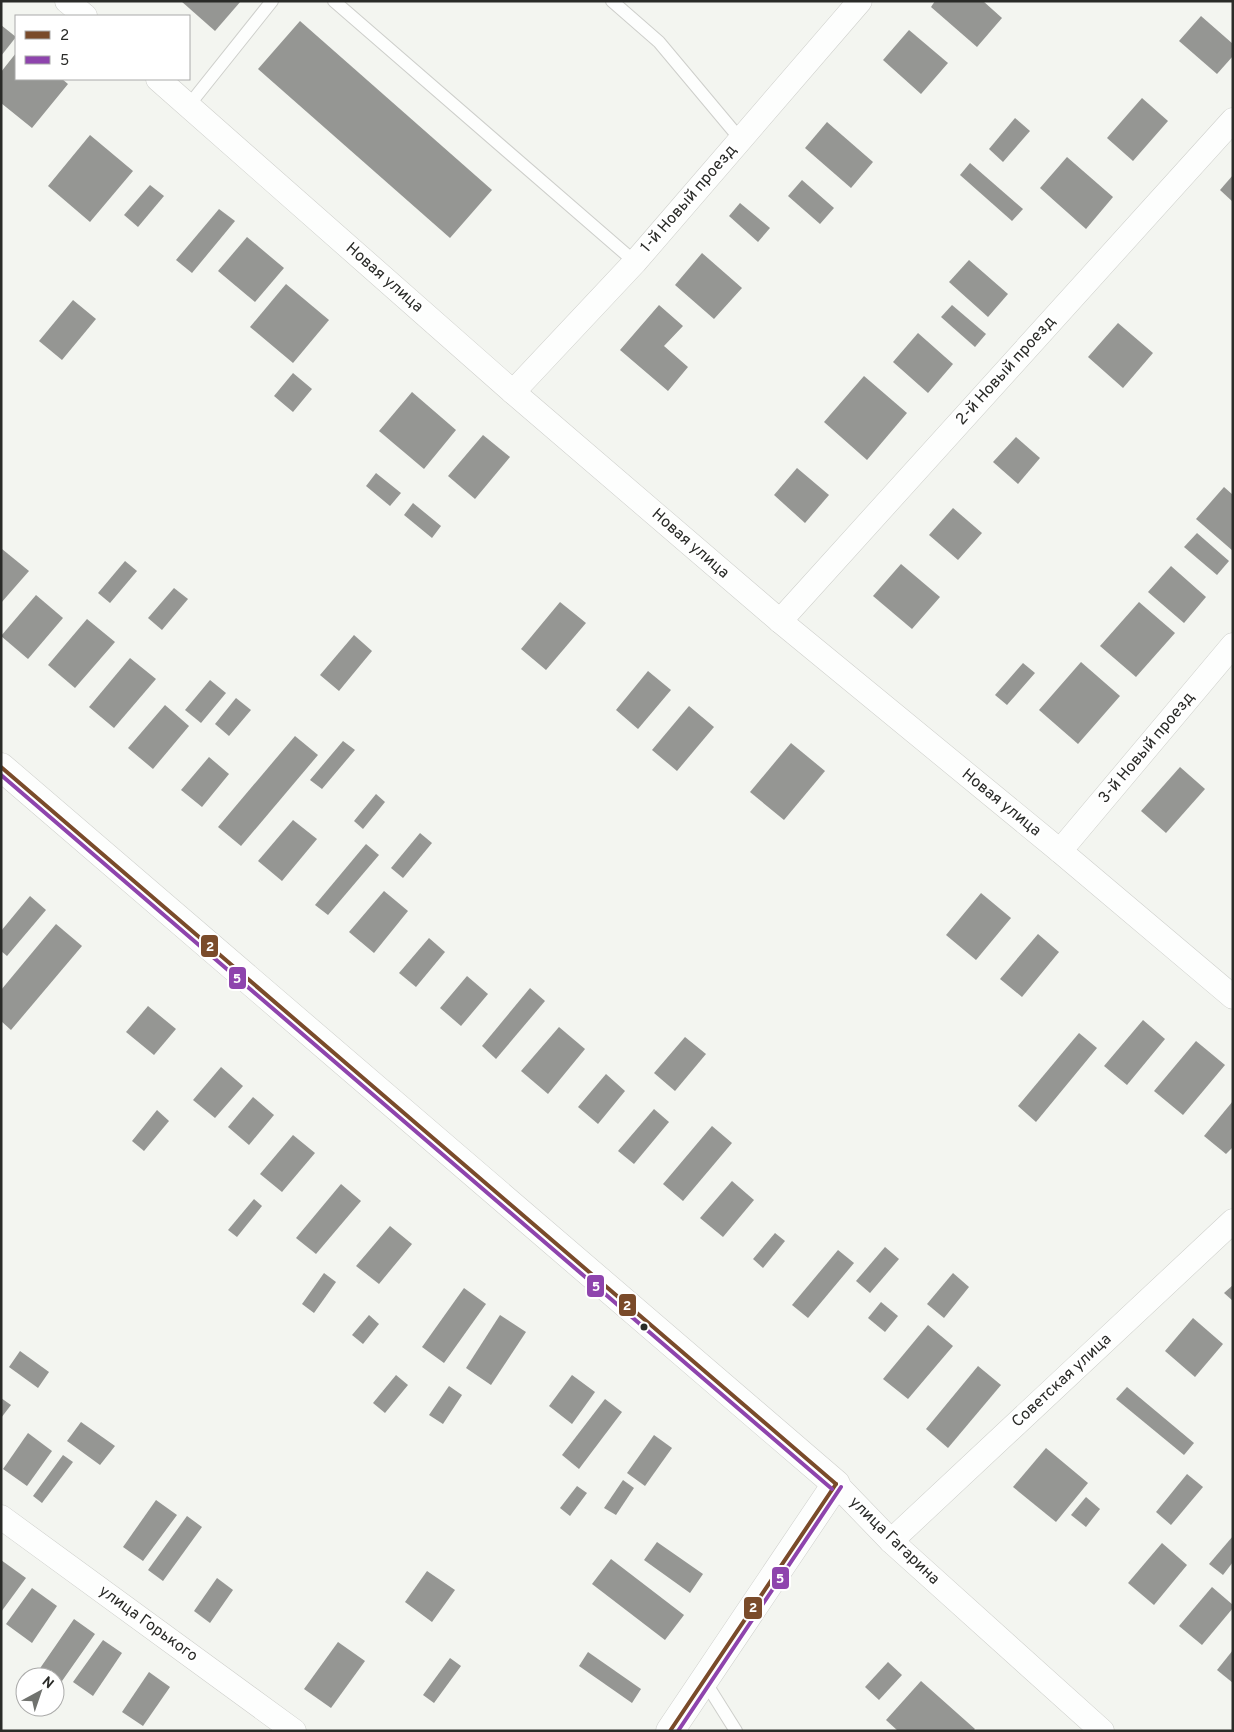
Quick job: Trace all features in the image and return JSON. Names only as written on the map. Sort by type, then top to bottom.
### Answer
[{"type":"street","points":[[67,1],[84,15]]},
{"type":"street","name":"1-й Новый проезд","points":[[513,392],[635,262],[860,1]]},
{"type":"street","name":"Новая улица","points":[[159,80],[513,392],[780,621],[1060,851],[1233,997]]},
{"type":"street","name":"2-й Новый проезд","points":[[780,621],[1233,120]]},
{"type":"street","name":"3-й Новый проезд","points":[[1060,851],[1233,645]]},
{"type":"street","name":"улица Гагарина","points":[[1,767],[836,1484],[891,1541],[1102,1731]]},
{"type":"street","name":"Советская улица","points":[[891,1541],[1233,1221]]},
{"type":"street","points":[[670,1731],[836,1484]]},
{"type":"street","name":"улица Горького","points":[[1,1517],[294,1731]]},
{"type":"lane","points":[[189,105],[272,1]]},
{"type":"lane","points":[[334,1],[635,262]]},
{"type":"lane","points":[[612,1],[658,42],[741,140]]},
{"type":"lane","points":[[704,1680],[736,1731]]},
{"type":"building","points":[[181,1],[241,1],[215,31]]},
{"type":"building","points":[[935,1],[983,1],[1002,18],[977,47],[931,7]]},
{"type":"building","points":[[1201,16],[1233,44],[1233,56],[1217,74],[1179,41]]},
{"type":"building","points":[[300,21],[492,190],[450,238],[258,69]]},
{"type":"building","points":[[1,25],[15,36],[15,38],[1,56]]},
{"type":"building","points":[[909,30],[948,63],[921,94],[883,60]]},
{"type":"building","points":[[15,54],[15,80],[63,80],[68,84],[32,128],[1,103],[1,72]]},
{"type":"building","points":[[1142,98],[1168,121],[1133,161],[1107,138]]},
{"type":"building","points":[[1015,118],[1030,131],[1003,162],[989,149]]},
{"type":"building","points":[[827,122],[873,162],[851,188],[805,148]]},
{"type":"building","points":[[90,135],[133,171],[90,222],[48,186]]},
{"type":"building","points":[[1067,157],[1113,197],[1086,229],[1040,188]]},
{"type":"building","points":[[970,163],[1023,209],[1012,221],[960,175]]},
{"type":"building","points":[[1233,175],[1233,202],[1220,190]]},
{"type":"building","points":[[802,180],[834,208],[820,224],[788,196]]},
{"type":"building","points":[[150,185],[164,196],[138,227],[124,215]]},
{"type":"building","points":[[740,203],[770,228],[758,242],[729,216]]},
{"type":"building","points":[[219,209],[235,221],[192,273],[176,260]]},
{"type":"building","points":[[247,237],[284,268],[255,302],[218,271]]},
{"type":"building","points":[[702,253],[742,288],[714,319],[675,285]]},
{"type":"building","points":[[969,260],[1008,294],[988,317],[949,282]]},
{"type":"building","points":[[286,284],[329,320],[293,363],[250,327]]},
{"type":"building","points":[[73,300],[96,319],[62,360],[39,341]]},
{"type":"building","points":[[659,305],[683,326],[664,346],[688,367],[668,391],[620,350]]},
{"type":"building","points":[[952,305],[986,334],[975,347],[941,317]]},
{"type":"building","points":[[1118,323],[1153,353],[1123,388],[1088,357]]},
{"type":"building","points":[[918,333],[953,364],[928,393],[893,362]]},
{"type":"building","points":[[293,373],[312,389],[293,412],[274,396]]},
{"type":"building","points":[[864,376],[907,413],[867,460],[824,422]]},
{"type":"building","points":[[412,392],[456,430],[424,469],[379,431]]},
{"type":"building","points":[[483,435],[510,457],[475,499],[448,476]]},
{"type":"building","points":[[1016,437],[1040,458],[1018,484],[993,462]]},
{"type":"building","points":[[797,468],[829,495],[805,523],[774,495]]},
{"type":"building","points":[[376,473],[401,493],[390,506],[366,486]]},
{"type":"building","points":[[1224,487],[1233,495],[1233,551],[1196,519]]},
{"type":"building","points":[[413,503],[441,526],[432,538],[404,515]]},
{"type":"building","points":[[953,508],[982,533],[958,560],[929,535]]},
{"type":"building","points":[[1197,533],[1229,561],[1217,575],[1184,547]]},
{"type":"building","points":[[1,550],[29,571],[1,603]]},
{"type":"building","points":[[125,561],[137,571],[110,603],[98,593]]},
{"type":"building","points":[[901,564],[940,597],[912,629],[873,596]]},
{"type":"building","points":[[1171,566],[1206,597],[1184,623],[1148,592]]},
{"type":"building","points":[[174,588],[188,599],[162,630],[148,618]]},
{"type":"building","points":[[36,595],[63,618],[28,659],[1,636]]},
{"type":"building","points":[[560,602],[586,623],[546,670],[521,649]]},
{"type":"building","points":[[1139,602],[1175,633],[1136,677],[1100,646]]},
{"type":"building","points":[[87,619],[115,642],[75,688],[48,665]]},
{"type":"building","points":[[354,635],[372,651],[339,691],[320,675]]},
{"type":"building","points":[[130,658],[156,679],[114,728],[89,707]]},
{"type":"building","points":[[1081,662],[1120,696],[1078,744],[1039,710]]},
{"type":"building","points":[[1023,663],[1035,673],[1007,705],[995,695]]},
{"type":"building","points":[[648,671],[671,690],[638,729],[616,710]]},
{"type":"building","points":[[210,680],[226,693],[201,723],[185,710]]},
{"type":"building","points":[[236,698],[251,710],[229,736],[215,724]]},
{"type":"building","points":[[165,705],[189,726],[153,769],[128,748]]},
{"type":"building","points":[[689,706],[714,727],[677,771],[652,750]]},
{"type":"building","points":[[295,736],[318,755],[241,846],[218,827]]},
{"type":"building","points":[[343,741],[355,750],[322,789],[310,780]]},
{"type":"building","points":[[791,743],[825,771],[784,820],[750,792]]},
{"type":"building","points":[[209,757],[229,774],[202,807],[181,790]]},
{"type":"building","points":[[1180,767],[1205,789],[1166,833],[1141,811]]},
{"type":"building","points":[[376,794],[385,802],[363,829],[354,821]]},
{"type":"building","points":[[293,820],[317,839],[282,881],[258,861]]},
{"type":"building","points":[[420,833],[432,843],[403,878],[391,868]]},
{"type":"building","points":[[366,844],[379,855],[328,915],[315,905]]},
{"type":"building","points":[[384,891],[408,911],[374,953],[349,932]]},
{"type":"building","points":[[981,893],[1011,918],[976,960],[946,935]]},
{"type":"building","points":[[30,896],[46,910],[7,956],[1,951],[1,931]]},
{"type":"building","points":[[56,924],[82,946],[11,1030],[1,1021],[1,990]]},
{"type":"building","points":[[1038,934],[1059,952],[1022,997],[1000,979]]},
{"type":"building","points":[[429,938],[445,952],[416,987],[399,973]]},
{"type":"building","points":[[467,976],[488,994],[461,1026],[440,1008]]},
{"type":"building","points":[[530,988],[545,1001],[496,1059],[482,1046]]},
{"type":"building","points":[[148,1006],[176,1029],[154,1055],[126,1032]]},
{"type":"building","points":[[1143,1020],[1165,1039],[1127,1085],[1104,1066]]},
{"type":"building","points":[[559,1027],[585,1049],[548,1094],[521,1071]]},
{"type":"building","points":[[1079,1033],[1097,1048],[1036,1122],[1018,1106]]},
{"type":"building","points":[[685,1037],[706,1054],[675,1091],[654,1073]]},
{"type":"building","points":[[1196,1041],[1225,1065],[1183,1115],[1154,1091]]},
{"type":"building","points":[[221,1067],[243,1086],[215,1118],[193,1100]]},
{"type":"building","points":[[606,1074],[625,1091],[598,1124],[578,1107]]},
{"type":"building","points":[[253,1097],[274,1115],[249,1145],[228,1127]]},
{"type":"building","points":[[1233,1101],[1233,1147],[1226,1154],[1204,1136]]},
{"type":"building","points":[[654,1109],[669,1122],[634,1164],[618,1151]]},
{"type":"building","points":[[157,1110],[169,1121],[144,1151],[132,1141]]},
{"type":"building","points":[[712,1126],[732,1143],[683,1201],[663,1184]]},
{"type":"building","points":[[293,1135],[315,1153],[282,1192],[260,1174]]},
{"type":"building","points":[[732,1181],[754,1200],[723,1237],[700,1218]]},
{"type":"building","points":[[341,1184],[361,1201],[316,1254],[296,1238]]},
{"type":"building","points":[[254,1199],[262,1206],[237,1237],[228,1230]]},
{"type":"building","points":[[390,1226],[412,1244],[379,1284],[356,1266]]},
{"type":"building","points":[[775,1233],[785,1241],[763,1268],[753,1259]]},
{"type":"building","points":[[885,1247],[899,1259],[870,1293],[856,1281]]},
{"type":"building","points":[[838,1250],[854,1263],[808,1318],[792,1305]]},
{"type":"building","points":[[324,1273],[336,1282],[314,1313],[302,1304]]},
{"type":"building","points":[[953,1273],[969,1287],[944,1318],[927,1304]]},
{"type":"building","points":[[1233,1285],[1233,1301],[1224,1293]]},
{"type":"building","points":[[464,1288],[486,1304],[444,1363],[422,1347]]},
{"type":"building","points":[[881,1302],[898,1316],[885,1332],[868,1318]]},
{"type":"building","points":[[369,1315],[379,1324],[363,1344],[352,1335]]},
{"type":"building","points":[[500,1315],[526,1332],[491,1385],[466,1368]]},
{"type":"building","points":[[1193,1318],[1223,1344],[1195,1377],[1165,1351]]},
{"type":"building","points":[[928,1325],[953,1346],[908,1399],[883,1379]]},
{"type":"building","points":[[20,1351],[49,1372],[38,1388],[9,1367]]},
{"type":"building","points":[[978,1366],[1001,1385],[948,1448],[926,1429]]},
{"type":"building","points":[[396,1375],[408,1385],[385,1413],[373,1403]]},
{"type":"building","points":[[572,1375],[595,1392],[572,1424],[549,1406]]},
{"type":"building","points":[[449,1386],[462,1395],[443,1424],[429,1415]]},
{"type":"building","points":[[1127,1387],[1194,1443],[1184,1455],[1116,1399]]},
{"type":"building","points":[[1,1398],[11,1405],[1,1418]]},
{"type":"building","points":[[605,1399],[622,1412],[579,1469],[562,1455]]},
{"type":"building","points":[[81,1422],[115,1446],[100,1465],[67,1441]]},
{"type":"building","points":[[28,1433],[52,1451],[27,1486],[3,1469]]},
{"type":"building","points":[[654,1435],[672,1448],[645,1486],[627,1473]]},
{"type":"building","points":[[1046,1448],[1088,1483],[1056,1522],[1013,1487]]},
{"type":"building","points":[[63,1455],[73,1462],[42,1503],[33,1496]]},
{"type":"building","points":[[1187,1474],[1203,1487],[1171,1525],[1156,1512]]},
{"type":"building","points":[[623,1480],[634,1488],[616,1515],[604,1508]]},
{"type":"building","points":[[577,1486],[587,1493],[570,1516],[560,1508]]},
{"type":"building","points":[[1086,1497],[1100,1509],[1086,1527],[1071,1515]]},
{"type":"building","points":[[156,1500],[177,1515],[143,1561],[123,1547]]},
{"type":"building","points":[[187,1516],[202,1527],[163,1581],[148,1570]]},
{"type":"building","points":[[1233,1536],[1233,1562],[1223,1575],[1209,1564]]},
{"type":"building","points":[[657,1542],[703,1574],[690,1593],[644,1560]]},
{"type":"building","points":[[1162,1543],[1187,1565],[1154,1605],[1128,1583]]},
{"type":"building","points":[[611,1559],[684,1615],[665,1640],[592,1584]]},
{"type":"building","points":[[1,1560],[26,1578],[1,1612]]},
{"type":"building","points":[[427,1571],[455,1590],[432,1622],[405,1602]]},
{"type":"building","points":[[217,1578],[233,1590],[210,1623],[194,1611]]},
{"type":"building","points":[[1212,1587],[1233,1605],[1233,1608],[1202,1645],[1179,1626]]},
{"type":"building","points":[[32,1588],[57,1606],[32,1643],[6,1624]]},
{"type":"building","points":[[74,1619],[95,1634],[65,1677],[65,1667],[41,1667]]},
{"type":"building","points":[[103,1640],[122,1653],[93,1696],[73,1682]]},
{"type":"building","points":[[338,1642],[365,1661],[331,1708],[304,1689]]},
{"type":"building","points":[[1233,1650],[1233,1683],[1217,1670]]},
{"type":"building","points":[[588,1652],[641,1689],[632,1703],[579,1666]]},
{"type":"building","points":[[450,1658],[461,1666],[434,1703],[423,1695]]},
{"type":"building","points":[[888,1662],[902,1675],[879,1700],[865,1687]]},
{"type":"building","points":[[149,1672],[170,1687],[143,1726],[122,1712]]},
{"type":"building","points":[[921,1681],[975,1729],[973,1731],[898,1731],[886,1720]]},
{"type":"transit line","name":"2","points":[[1,767],[836,1484]]},
{"type":"transit line","name":"5","points":[[1,775],[832,1489]]},
{"type":"transit line","name":"2","points":[[670,1731],[836,1484]]},
{"type":"transit line","name":"5","points":[[678,1731],[841,1487]]}]
